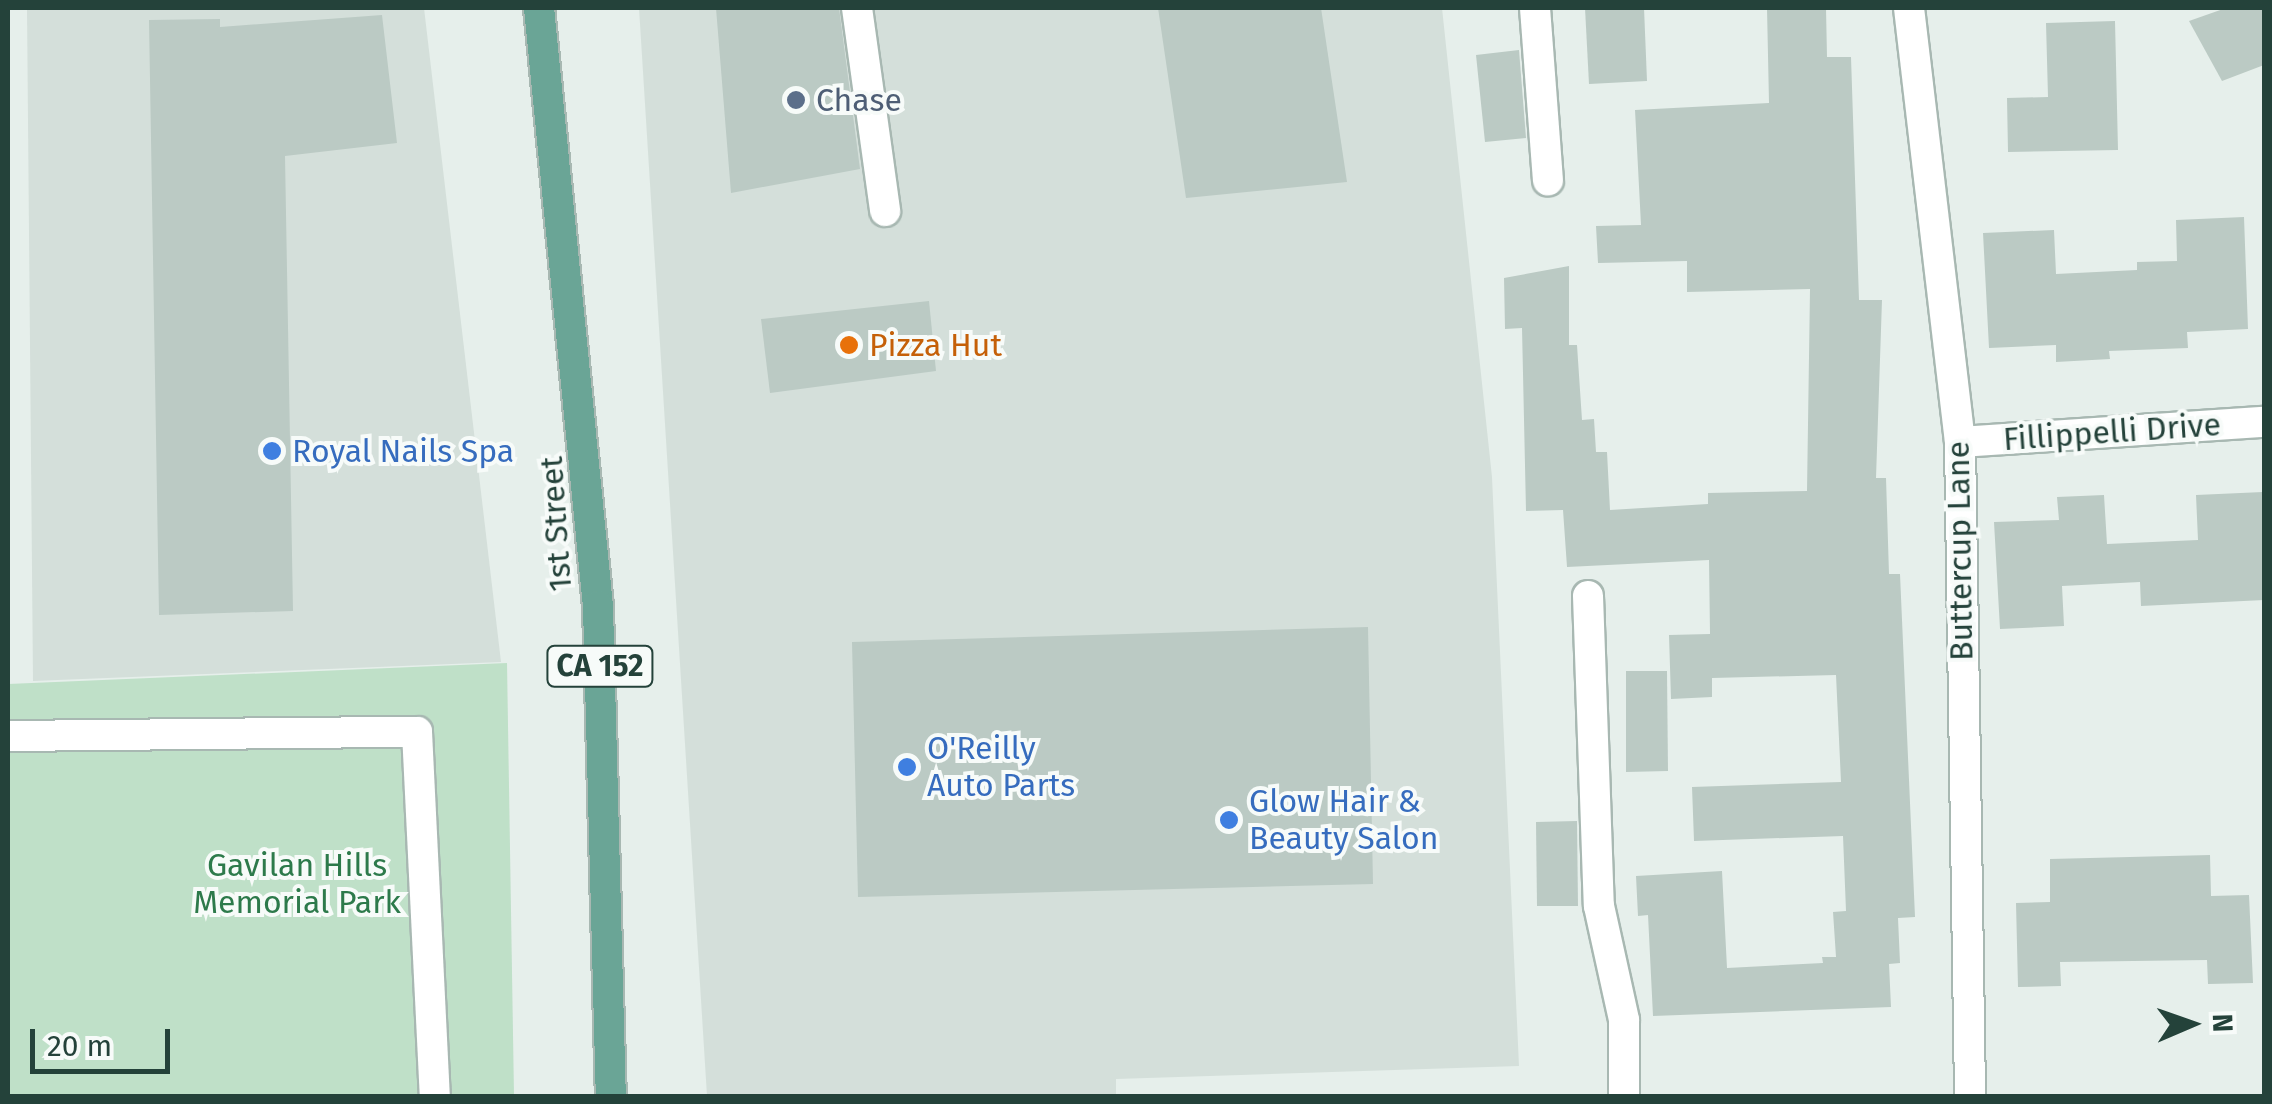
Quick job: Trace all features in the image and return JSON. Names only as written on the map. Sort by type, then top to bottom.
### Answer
[{"type":"main road","name":"1st Street","points":[[538,8],[596,588],[611,1096]]},
{"type":"street","points":[[857,8],[885,211]]},
{"type":"street","points":[[1535,8],[1548,181]]},
{"type":"street","name":"Buttercup Lane","points":[[1915,9],[1960,442],[1970,1096]]},
{"type":"street","name":"Fillippelli Drive","points":[[1960,442],[2264,422]]},
{"type":"street","points":[[1588,596],[1599,906],[1624,1020],[1624,1096]]},
{"type":"street","points":[[8,736],[417,732],[435,1096]]},
{"type":"shaded area","points":[[27,8],[424,8],[501,662],[33,681]]},
{"type":"shaded area","points":[[639,8],[1442,8],[1492,477],[1519,1066],[1116,1079],[1116,1096],[707,1096]]},
{"type":"green space","name":"Gavilan Hills Memorial Park","points":[[507,663],[514,1096],[8,1096],[8,684]]},
{"type":"building","name":"Chase","points":[[716,8],[839,8],[860,169],[731,193]]},
{"type":"building","points":[[1158,8],[1321,8],[1347,182],[1186,198]]},
{"type":"building","points":[[1585,8],[1644,8],[1647,81],[1589,84]]},
{"type":"building","points":[[1767,8],[1826,8],[1827,57],[1851,57],[1859,300],[1882,300],[1876,478],[1886,478],[1889,574],[1900,574],[1915,917],[1898,918],[1900,963],[1889,964],[1891,1007],[1653,1016],[1648,915],[1638,916],[1636,876],[1722,871],[1727,968],[1823,963],[1822,957],[1836,957],[1833,912],[1846,911],[1843,836],[1694,841],[1692,787],[1841,782],[1836,675],[1712,678],[1712,697],[1671,699],[1669,635],[1710,634],[1709,560],[1567,567],[1563,510],[1526,511],[1522,328],[1505,329],[1504,278],[1569,266],[1569,345],[1577,345],[1582,420],[1594,419],[1596,452],[1607,452],[1610,510],[1708,504],[1708,493],[1807,491],[1810,289],[1687,292],[1687,261],[1598,263],[1596,226],[1641,225],[1635,110],[1769,103]]},
{"type":"building","points":[[2226,8],[2264,8],[2264,65],[2222,81],[2189,21]]},
{"type":"building","points":[[382,15],[397,143],[285,156],[293,611],[159,615],[149,20],[220,19],[220,27]]},
{"type":"building","points":[[2115,21],[2118,150],[2008,152],[2007,98],[2048,97],[2046,23]]},
{"type":"building","points":[[1519,50],[1526,138],[1485,142],[1476,55]]},
{"type":"building","points":[[2244,217],[2248,329],[2187,332],[2188,348],[2109,351],[2110,359],[2056,362],[2056,345],[1989,348],[1983,233],[2054,230],[2056,274],[2137,270],[2137,262],[2177,261],[2176,220]]},
{"type":"building","name":"Pizza Hut","points":[[929,301],[936,371],[770,393],[761,319]]},
{"type":"building","points":[[2263,492],[2264,600],[2141,606],[2140,582],[2062,586],[2064,626],[2000,629],[1994,522],[2059,520],[2057,497],[2104,495],[2107,544],[2198,540],[2196,495]]},
{"type":"building","points":[[1368,627],[1373,884],[858,897],[852,642]]},
{"type":"building","points":[[1626,671],[1667,671],[1668,771],[1626,772]]},
{"type":"building","points":[[1577,821],[1578,906],[1537,906],[1536,822]]},
{"type":"building","points":[[2210,855],[2211,896],[2249,895],[2253,983],[2208,984],[2207,960],[2060,962],[2061,986],[2018,987],[2016,903],[2050,902],[2050,859]]},
{"type":"place","name":"Chase","points":[[796,100]]},
{"type":"place","name":"Pizza Hut","points":[[849,345]]},
{"type":"place","name":"Royal Nails Spa","points":[[272,451]]},
{"type":"place","name":"O'Reilly Auto Parts","points":[[907,767]]},
{"type":"place","name":"Glow Hair & Beauty Salon","points":[[1229,820]]}]
